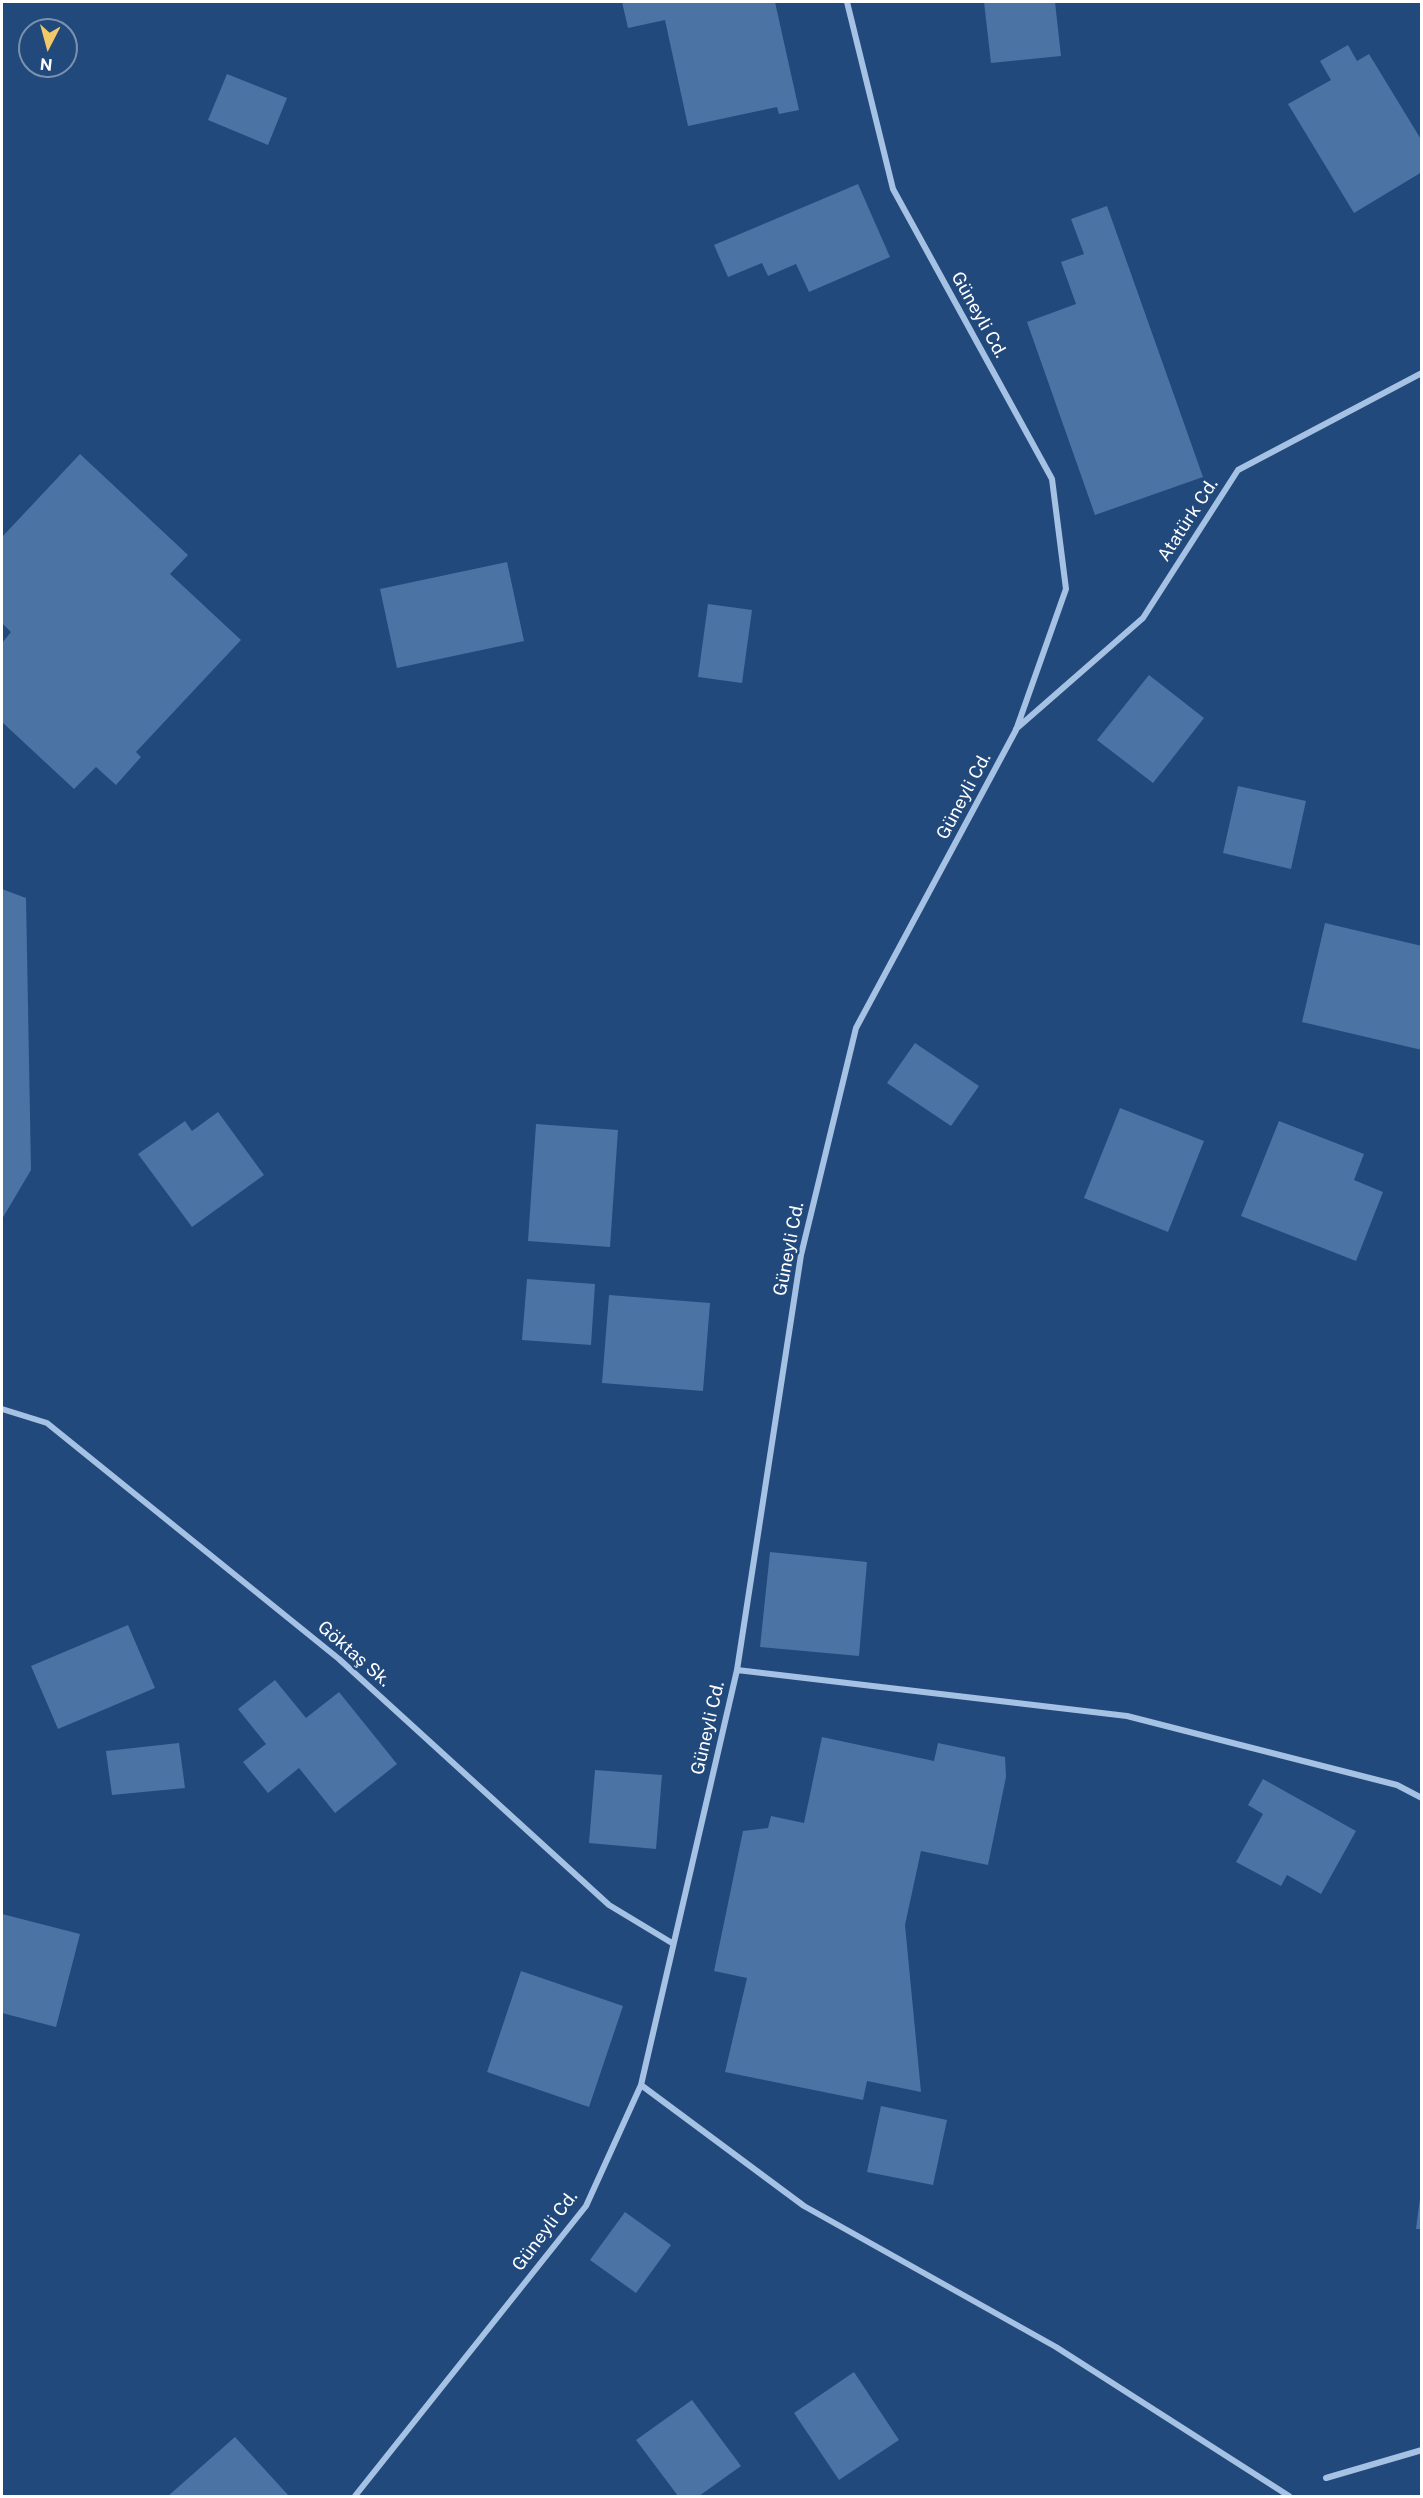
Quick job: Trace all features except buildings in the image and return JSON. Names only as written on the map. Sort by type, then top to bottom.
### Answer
[{"type":"street","name":"Güneyli Cd.","points":[[355,2496],[586,2206],[641,2085],[672,1943],[737,1670],[801,1255],[856,1028],[1016,730],[1066,589],[1052,479],[893,189],[847,2]]},
{"type":"street","name":"Atatürk Cd.","points":[[1016,730],[1143,618],[1238,470],[1422,373]]},
{"type":"street","name":"Göktaş Sk.","points":[[2,1409],[47,1424],[339,1659],[609,1905],[672,1943]]},
{"type":"street","points":[[737,1670],[1127,1716],[1397,1785],[1422,1798]]},
{"type":"street","points":[[641,2085],[804,2206],[1056,2347],[1289,2496]]},
{"type":"street","points":[[1326,2478],[1422,2450]]}]
